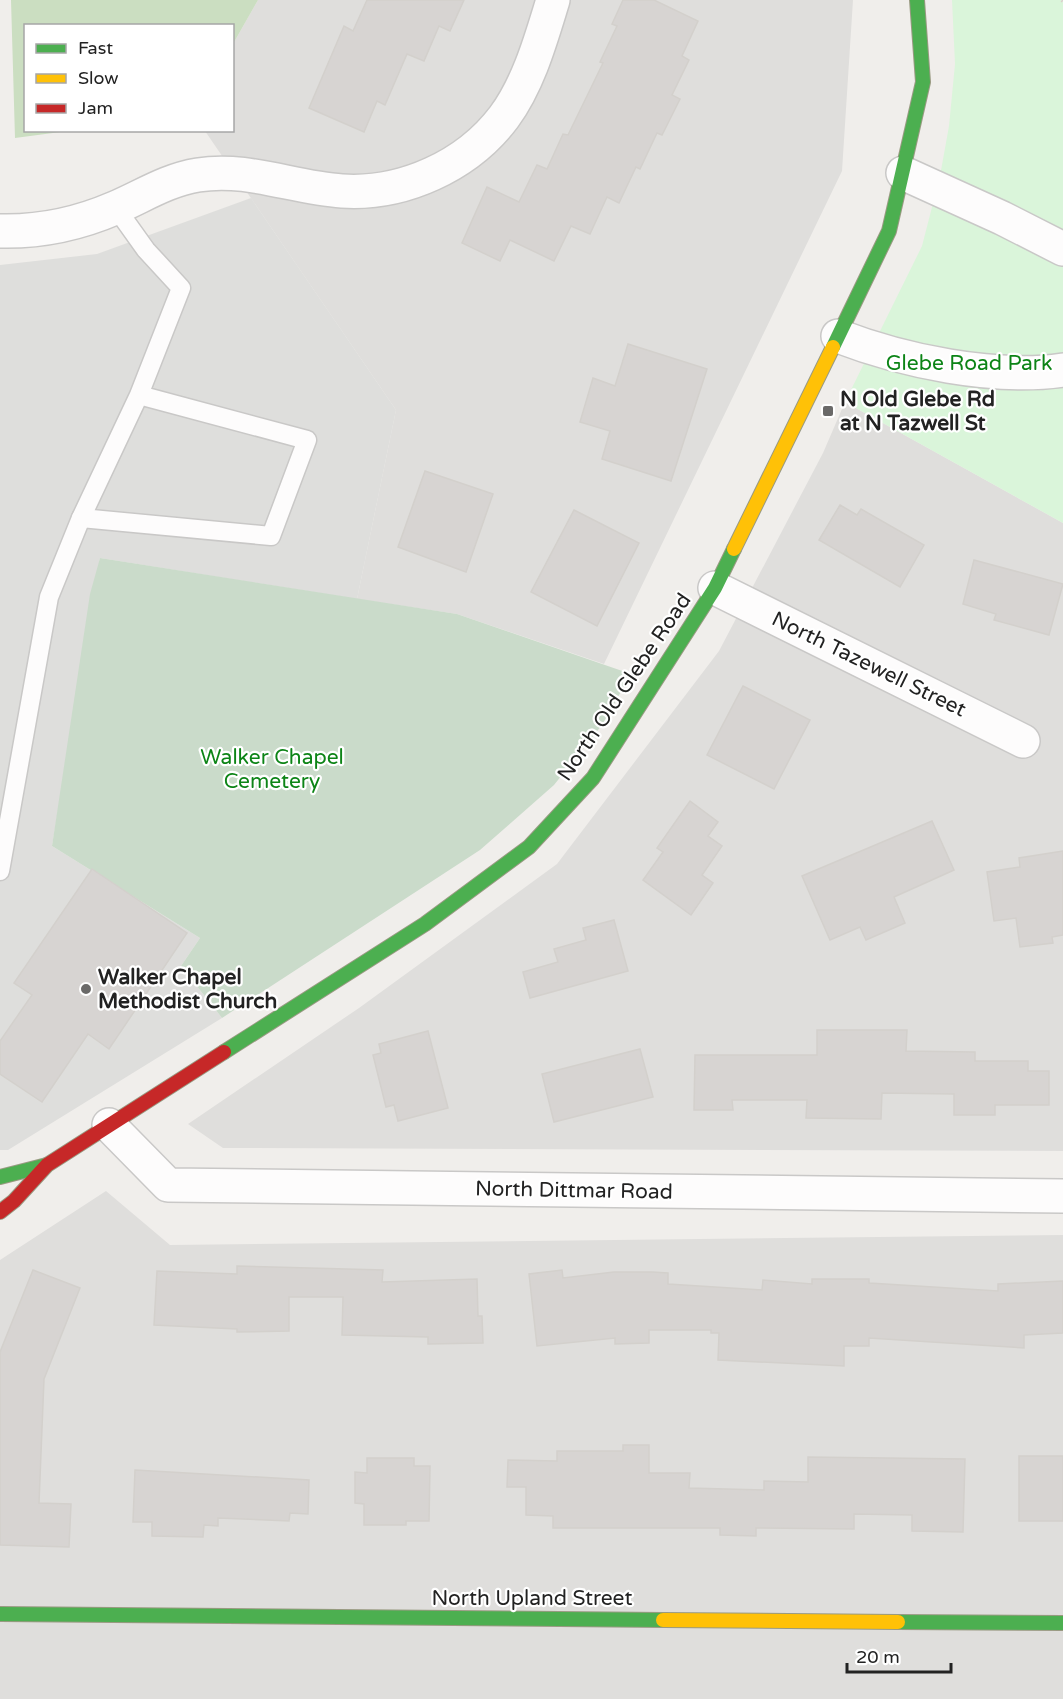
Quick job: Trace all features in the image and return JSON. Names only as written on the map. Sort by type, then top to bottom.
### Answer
[{"type":"street","points":[[0,231],[28,231],[75,223],[117,208],[155,188],[200,175],[241,174],[341,191],[385,189],[427,176],[470,150],[505,116],[529,70],[553,0]]},
{"type":"street","name":"North Old Glebe Road","points":[[0,1212],[14,1201],[47,1165],[425,924],[530,847],[593,778],[715,588],[889,231],[923,82],[917,0]]},
{"type":"street","points":[[903,173],[1002,218],[1063,249]]},
{"type":"street","points":[[838,336],[883,353],[948,365],[1035,374],[1063,370]]},
{"type":"street","name":"North Tazewell Street","points":[[715,588],[1023,741]]},
{"type":"street","name":"North Dittmar Road","points":[[109,1125],[168,1185],[1063,1196]]},
{"type":"street","name":"North Old Glebe Road","points":[[0,1177],[47,1165]]},
{"type":"street","name":"North Upland Street","points":[[0,1614],[1063,1623]]},
{"type":"lane","points":[[0,871],[49,597],[81,518],[139,395],[181,288],[146,250],[117,208]]},
{"type":"lane","points":[[81,518],[271,536],[307,440],[139,395]]},
{"type":"shaded area","points":[[258,0],[853,0],[842,171],[604,664],[457,614],[357,599],[396,410],[206,132],[234,132],[234,42]]},
{"type":"shaded area","points":[[251,198],[396,410],[357,599],[100,558],[52,846],[200,938],[181,966],[222,1018],[8,1150],[0,1150],[0,265],[97,254]]},
{"type":"shaded area","points":[[845,402],[1063,523],[1063,1151],[223,1148],[188,1124],[359,1008],[557,864],[719,651],[823,453]]},
{"type":"shaded area","points":[[106,1191],[170,1245],[1063,1235],[1063,1699],[0,1699],[0,1260]]},
{"type":"green space","points":[[11,0],[258,0],[234,42],[234,24],[24,24],[24,132],[60,132],[15,138]]},
{"type":"green space","name":"Glebe Road Park","points":[[952,0],[1063,0],[1063,523],[845,402],[922,246],[940,176],[949,126],[955,64]]},
{"type":"green space","name":"Walker Chapel Cemetery","points":[[100,558],[457,614],[631,674],[602,725],[554,785],[480,850],[222,1018],[181,966],[200,938],[52,846],[90,594]]},
{"type":"building","points":[[367,0],[464,0],[450,31],[439,26],[424,61],[407,54],[385,105],[377,101],[364,132],[309,108],[344,26],[353,31]]},
{"type":"building","points":[[623,0],[654,0],[698,21],[682,56],[689,60],[672,95],[680,99],[662,135],[657,133],[640,169],[636,167],[619,203],[607,197],[590,234],[571,226],[554,261],[510,240],[500,261],[462,243],[487,187],[519,202],[537,165],[547,169],[563,134],[568,135],[603,63],[600,62],[617,26],[612,24]]},
{"type":"building","points":[[628,344],[707,369],[671,481],[602,459],[610,431],[580,422],[593,378],[615,386]]},
{"type":"building","points":[[425,471],[493,494],[466,572],[398,547]]},
{"type":"building","points":[[840,505],[857,515],[861,509],[924,545],[900,587],[819,540]]},
{"type":"building","points":[[574,510],[639,543],[597,626],[531,592]]},
{"type":"building","points":[[974,560],[1063,584],[1049,635],[994,620],[996,614],[963,604]]},
{"type":"building","points":[[743,686],[810,720],[774,789],[707,755]]},
{"type":"building","points":[[690,801],[718,822],[708,836],[722,846],[702,875],[713,883],[691,915],[643,880],[663,852],[657,848]]},
{"type":"building","points":[[932,821],[954,870],[894,897],[905,923],[866,940],[860,927],[830,940],[802,876]]},
{"type":"building","points":[[1063,851],[1063,935],[1052,937],[1053,943],[1020,947],[1016,918],[994,921],[987,872],[1020,867],[1019,858]]},
{"type":"building","name":"Walker Chapel Methodist Church","points":[[92,869],[187,933],[109,1049],[88,1034],[42,1102],[0,1074],[0,1041],[32,995],[14,983]]},
{"type":"building","points":[[614,920],[628,971],[530,998],[523,972],[558,962],[554,949],[586,940],[583,928]]},
{"type":"building","points":[[817,1030],[907,1030],[906,1051],[975,1052],[975,1061],[1028,1061],[1028,1071],[1049,1071],[1049,1105],[995,1105],[995,1115],[954,1115],[954,1094],[882,1093],[881,1119],[806,1118],[807,1100],[732,1100],[733,1110],[694,1110],[695,1055],[817,1055]]},
{"type":"building","points":[[428,1031],[448,1108],[398,1121],[394,1105],[386,1107],[373,1055],[381,1053],[379,1044]]},
{"type":"building","points":[[640,1049],[653,1097],[554,1122],[542,1074]]},
{"type":"building","points":[[237,1266],[383,1270],[382,1282],[477,1279],[478,1316],[482,1316],[483,1343],[428,1344],[428,1337],[342,1335],[343,1297],[289,1297],[289,1331],[237,1332],[237,1329],[154,1325],[157,1271],[237,1274]]},
{"type":"building","points":[[33,1270],[80,1288],[44,1379],[39,1503],[71,1504],[69,1547],[0,1545],[0,1352]]},
{"type":"building","points":[[562,1270],[563,1278],[614,1272],[652,1272],[668,1273],[668,1284],[762,1290],[763,1280],[812,1284],[812,1279],[869,1279],[869,1283],[998,1291],[998,1284],[1063,1281],[1063,1333],[1024,1335],[1024,1348],[869,1338],[869,1346],[844,1346],[844,1366],[718,1360],[719,1333],[711,1333],[711,1330],[649,1330],[649,1343],[615,1344],[615,1338],[537,1346],[529,1274]]},
{"type":"building","points":[[623,1445],[649,1445],[649,1473],[690,1473],[689,1488],[764,1490],[764,1481],[808,1482],[808,1457],[965,1459],[963,1532],[912,1531],[912,1515],[854,1514],[854,1529],[756,1528],[756,1536],[720,1535],[720,1528],[553,1528],[553,1516],[526,1515],[526,1487],[507,1487],[508,1460],[557,1461],[557,1451],[623,1451]]},
{"type":"building","points":[[1019,1456],[1063,1456],[1063,1521],[1019,1521]]},
{"type":"building","points":[[367,1458],[414,1458],[414,1466],[430,1466],[429,1521],[406,1521],[406,1525],[364,1525],[364,1504],[355,1503],[355,1472],[367,1473]]},
{"type":"building","points":[[135,1470],[309,1480],[308,1514],[290,1513],[289,1521],[218,1518],[218,1526],[204,1525],[203,1537],[152,1536],[152,1522],[133,1522]]},
{"type":"traffic: fast","points":[[833,347],[889,231],[923,82],[917,0]]},
{"type":"traffic: fast","points":[[224,1052],[425,924],[529,847],[593,778],[715,588],[734,549]]},
{"type":"traffic: fast","points":[[0,1177],[47,1165]]},
{"type":"traffic: fast","points":[[0,1614],[663,1620]]},
{"type":"traffic: fast","points":[[898,1622],[1063,1623]]},
{"type":"traffic: slow","points":[[734,549],[833,347]]},
{"type":"traffic: slow","points":[[663,1620],[898,1622]]},
{"type":"traffic: jam","points":[[0,1212],[14,1201],[47,1165],[224,1052]]},
{"type":"place","name":"N Old Glebe Rd at N Tazwell St","points":[[828,411]]},
{"type":"place","name":"Walker Chapel Methodist Church","points":[[86,989]]}]
